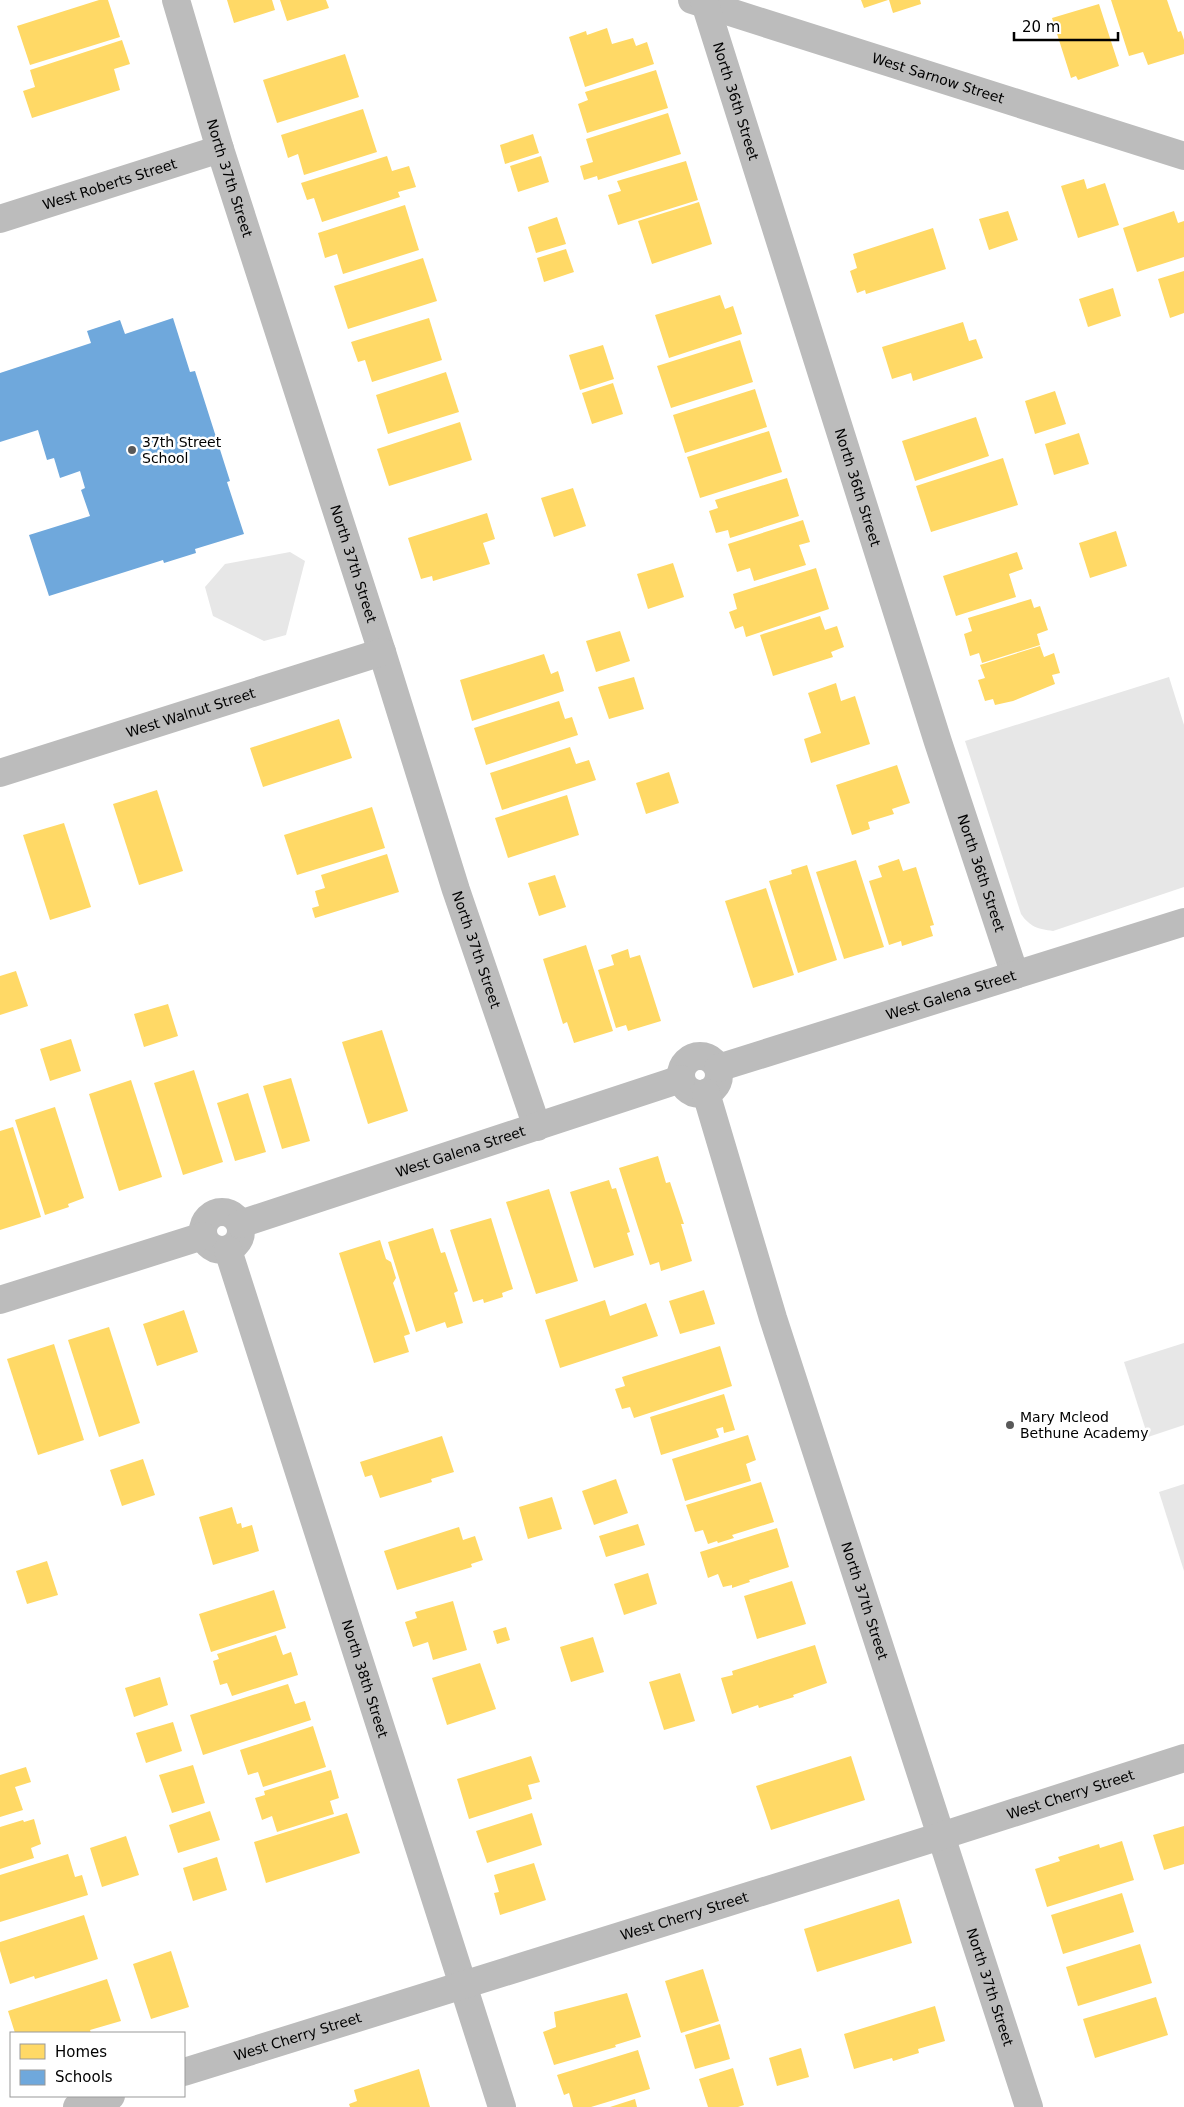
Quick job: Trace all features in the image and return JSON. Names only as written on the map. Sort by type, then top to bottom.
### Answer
[{"type":"street","name":"North 37th Street","points":[[176,0],[220,149],[382,652],[456,890],[537,1127]]},
{"type":"street","name":"West Sarnow Street","points":[[700,1],[1184,156]]},
{"type":"street","name":"North 36th Street","points":[[700,1],[938,742],[1015,975]]},
{"type":"street","name":"West Roberts Street","points":[[0,218],[220,149]]},
{"type":"street","name":"West Walnut Street","points":[[0,774],[382,652]]},
{"type":"street","name":"West Galena Street","points":[[718,1068],[1184,922]]},
{"type":"street","points":[[704,1055],[710,1058],[718,1068],[716,1086],[706,1093],[694,1094],[688,1091],[681,1079],[680,1070],[683,1064],[692,1056],[704,1055]]},
{"type":"street","name":"West Galena Street","points":[[240,1224],[681,1079]]},
{"type":"street","name":"North 37th Street","points":[[706,1093],[773,1318],[1029,2107]]},
{"type":"street","points":[[215,1212],[232,1214],[240,1224],[241,1236],[238,1242],[228,1250],[216,1250],[211,1247],[204,1236],[203,1226],[206,1220],[215,1212]]},
{"type":"street","points":[[0,1300],[204,1236]]},
{"type":"street","name":"North 38th Street","points":[[228,1250],[502,2107]]},
{"type":"street","name":"West Cherry Street","points":[[185,2072],[941,1836],[1184,1758]]},
{"type":"street","points":[[77,2107],[108,2097]]},
{"type":"shaded area","points":[[290,552],[305,561],[286,635],[264,641],[213,616],[205,587],[225,564]]},
{"type":"shaded area","points":[[1169,677],[1184,725],[1184,887],[1053,931],[1035,927],[1021,914],[965,741]]},
{"type":"shaded area","points":[[1184,1343],[1184,1425],[1148,1437],[1124,1362]]},
{"type":"shaded area","points":[[1184,1484],[1184,1571],[1159,1492]]},
{"type":"building: Homes","points":[[99,0],[108,0],[120,37],[30,65],[17,26]]},
{"type":"building: Homes","points":[[227,0],[272,0],[275,10],[234,23]]},
{"type":"building: Homes","points":[[280,0],[326,0],[329,8],[287,21]]},
{"type":"building: Homes","points":[[861,0],[888,0],[864,8]]},
{"type":"building: Homes","points":[[889,0],[920,0],[921,4],[893,13]]},
{"type":"building: Homes","points":[[1111,0],[1167,0],[1178,32],[1181,31],[1184,40],[1184,54],[1148,65],[1143,52],[1129,56]]},
{"type":"building: Homes","points":[[1099,4],[1119,66],[1078,80],[1076,76],[1071,78],[1052,18]]},
{"type":"building: Homes","points":[[607,28],[612,44],[633,38],[636,46],[647,42],[654,64],[585,87],[569,37],[586,31],[587,35]]},
{"type":"building: Homes","points":[[122,40],[130,64],[114,69],[120,90],[32,118],[23,91],[35,87],[30,70]]},
{"type":"building: Homes","points":[[345,54],[359,97],[277,123],[263,80]]},
{"type":"building: Homes","points":[[656,70],[668,108],[587,133],[578,104],[588,100],[585,92]]},
{"type":"building: Homes","points":[[363,109],[377,152],[304,175],[298,154],[288,158],[281,135]]},
{"type":"building: Homes","points":[[668,113],[681,154],[598,180],[597,176],[584,180],[580,166],[593,162],[586,139]]},
{"type":"building: Homes","points":[[533,134],[539,153],[505,164],[500,145]]},
{"type":"building: Homes","points":[[387,156],[392,171],[409,166],[416,187],[398,192],[400,197],[322,222],[314,198],[307,200],[301,183]]},
{"type":"building: Homes","points":[[541,156],[549,182],[518,192],[510,166]]},
{"type":"building: Homes","points":[[686,161],[698,200],[618,225],[608,195],[621,191],[617,181]]},
{"type":"building: Homes","points":[[1084,179],[1087,189],[1105,183],[1119,225],[1078,238],[1061,186]]},
{"type":"building: Homes","points":[[699,202],[712,244],[652,264],[638,221]]},
{"type":"building: Homes","points":[[405,205],[419,250],[343,274],[337,254],[325,258],[318,233]]},
{"type":"building: Homes","points":[[1008,211],[1018,240],[989,250],[979,219]]},
{"type":"building: Homes","points":[[1174,211],[1178,223],[1184,221],[1184,257],[1137,272],[1123,228]]},
{"type":"building: Homes","points":[[557,217],[566,244],[536,253],[528,227]]},
{"type":"building: Homes","points":[[933,228],[946,269],[866,294],[865,290],[857,293],[850,271],[857,268],[853,254]]},
{"type":"building: Homes","points":[[566,249],[574,272],[544,282],[537,258]]},
{"type":"building: Homes","points":[[423,258],[437,301],[348,329],[334,286]]},
{"type":"building: Homes","points":[[1184,271],[1184,313],[1170,318],[1158,279]]},
{"type":"building: Homes","points":[[1113,288],[1121,316],[1088,327],[1079,299]]},
{"type":"building: Homes","points":[[720,295],[725,309],[733,306],[742,334],[669,358],[655,315]]},
{"type":"building: Homes","points":[[429,318],[442,360],[372,382],[365,360],[358,362],[351,342]]},
{"type":"building: Homes","points":[[963,322],[969,341],[976,339],[983,358],[913,381],[911,373],[892,379],[882,347]]},
{"type":"building: Homes","points":[[740,340],[753,382],[671,408],[657,366]]},
{"type":"building: Homes","points":[[603,345],[614,379],[580,390],[569,355]]},
{"type":"building: Homes","points":[[446,372],[459,412],[388,434],[376,395]]},
{"type":"building: Homes","points":[[613,383],[623,414],[592,424],[582,393]]},
{"type":"building: Homes","points":[[755,389],[767,427],[685,453],[673,415]]},
{"type":"building: Homes","points":[[1055,391],[1066,424],[1035,434],[1025,401]]},
{"type":"building: Homes","points":[[976,417],[989,456],[915,481],[902,441]]},
{"type":"building: Homes","points":[[460,422],[472,460],[389,486],[377,449]]},
{"type":"building: Homes","points":[[769,431],[782,472],[700,498],[687,457]]},
{"type":"building: Homes","points":[[1079,433],[1089,464],[1054,475],[1045,444]]},
{"type":"building: Homes","points":[[1003,458],[1018,505],[931,532],[916,486]]},
{"type":"building: Homes","points":[[787,478],[799,516],[730,538],[728,530],[716,533],[709,511],[718,508],[715,500]]},
{"type":"building: Homes","points":[[573,488],[586,526],[554,537],[541,498]]},
{"type":"building: Homes","points":[[487,513],[495,539],[483,543],[490,564],[433,581],[432,576],[421,579],[408,538]]},
{"type":"building: Homes","points":[[803,520],[810,542],[799,545],[806,565],[754,581],[750,568],[737,572],[728,544]]},
{"type":"building: Homes","points":[[1116,531],[1127,566],[1090,578],[1079,543]]},
{"type":"building: Homes","points":[[1017,552],[1023,569],[1009,574],[1016,597],[956,616],[943,576]]},
{"type":"building: Homes","points":[[673,563],[684,597],[648,609],[637,574]]},
{"type":"building: Homes","points":[[816,568],[829,609],[746,637],[743,626],[735,629],[729,612],[737,609],[733,594]]},
{"type":"building: Homes","points":[[1031,599],[1034,608],[1040,606],[1048,630],[1037,634],[1040,645],[982,663],[979,653],[970,656],[964,634],[972,631],[968,618]]},
{"type":"building: Homes","points":[[820,616],[825,630],[837,626],[844,647],[831,652],[833,657],[773,676],[760,635]]},
{"type":"building: Homes","points":[[620,631],[630,661],[596,672],[586,641]]},
{"type":"building: Homes","points":[[1040,646],[1044,657],[1054,653],[1060,673],[1052,675],[1055,684],[1013,701],[995,705],[993,699],[985,701],[978,680],[985,678],[980,665]]},
{"type":"building: Homes","points":[[544,654],[551,674],[558,671],[564,691],[472,721],[460,680]]},
{"type":"building: Homes","points":[[634,677],[644,709],[609,719],[598,687]]},
{"type":"building: Homes","points":[[836,683],[841,701],[855,696],[870,744],[811,763],[804,739],[821,733],[808,693]]},
{"type":"building: Homes","points":[[559,701],[565,719],[572,717],[578,735],[486,765],[474,728]]},
{"type":"building: Homes","points":[[339,719],[352,758],[263,787],[250,748]]},
{"type":"building: Homes","points":[[570,747],[576,764],[589,760],[596,780],[502,810],[490,773]]},
{"type":"building: Homes","points":[[897,765],[910,803],[892,809],[894,814],[868,822],[870,829],[852,835],[836,785]]},
{"type":"building: Homes","points":[[669,772],[679,803],[646,814],[636,783]]},
{"type":"building: Homes","points":[[157,790],[183,871],[139,885],[113,804]]},
{"type":"building: Homes","points":[[567,795],[579,835],[508,858],[495,818]]},
{"type":"building: Homes","points":[[372,807],[385,848],[297,875],[284,835]]},
{"type":"building: Homes","points":[[64,823],[91,907],[50,920],[23,835]]},
{"type":"building: Homes","points":[[387,854],[399,892],[315,918],[312,908],[319,906],[315,891],[325,888],[321,875]]},
{"type":"building: Homes","points":[[899,859],[903,871],[916,867],[934,925],[930,926],[933,936],[902,946],[901,941],[889,945],[869,881],[882,877],[878,866]]},
{"type":"building: Homes","points":[[856,860],[884,947],[844,959],[816,872]]},
{"type":"building: Homes","points":[[807,865],[837,960],[798,973],[769,881],[792,874],[791,870]]},
{"type":"building: Homes","points":[[555,875],[566,907],[539,916],[528,883]]},
{"type":"building: Homes","points":[[766,888],[794,975],[753,988],[725,901]]},
{"type":"building: Homes","points":[[586,945],[613,1031],[574,1043],[567,1022],[563,1024],[543,959]]},
{"type":"building: Homes","points":[[628,949],[630,958],[640,955],[661,1021],[628,1031],[626,1025],[616,1028],[598,970],[614,965],[611,955]]},
{"type":"building: Homes","points":[[16,971],[28,1006],[0,1015],[0,976]]},
{"type":"building: Homes","points":[[168,1004],[178,1036],[144,1047],[134,1014]]},
{"type":"building: Homes","points":[[382,1030],[408,1111],[368,1124],[342,1042]]},
{"type":"building: Homes","points":[[71,1039],[81,1071],[50,1081],[40,1049]]},
{"type":"building: Homes","points":[[194,1070],[223,1162],[183,1175],[154,1083]]},
{"type":"building: Homes","points":[[291,1078],[310,1141],[282,1149],[263,1086]]},
{"type":"building: Homes","points":[[131,1080],[162,1177],[119,1191],[89,1094]]},
{"type":"building: Homes","points":[[248,1093],[266,1152],[235,1161],[217,1103]]},
{"type":"building: Homes","points":[[55,1107],[84,1198],[68,1204],[69,1207],[45,1215],[15,1120]]},
{"type":"building: Homes","points":[[13,1127],[41,1217],[0,1230],[0,1131]]},
{"type":"building: Homes","points":[[658,1156],[666,1183],[670,1182],[684,1224],[681,1224],[692,1261],[661,1271],[659,1262],[650,1265],[619,1168]]},
{"type":"building: Homes","points":[[609,1180],[612,1189],[616,1188],[630,1232],[627,1233],[634,1255],[594,1268],[570,1192]]},
{"type":"building: Homes","points":[[549,1189],[578,1281],[536,1294],[506,1202]]},
{"type":"building: Homes","points":[[491,1218],[513,1289],[502,1293],[503,1297],[484,1303],[483,1299],[473,1302],[450,1230]]},
{"type":"building: Homes","points":[[433,1228],[441,1253],[445,1252],[458,1291],[454,1293],[463,1323],[447,1328],[445,1322],[416,1332],[388,1242]]},
{"type":"building: Homes","points":[[380,1240],[386,1259],[391,1262],[396,1278],[393,1283],[410,1334],[404,1336],[409,1352],[374,1363],[339,1253]]},
{"type":"building: Homes","points":[[704,1290],[715,1324],[680,1334],[669,1301]]},
{"type":"building: Homes","points":[[605,1300],[610,1316],[646,1303],[658,1336],[560,1368],[545,1320]]},
{"type":"building: Homes","points":[[184,1310],[198,1352],[157,1366],[143,1324]]},
{"type":"building: Homes","points":[[109,1327],[140,1423],[99,1437],[68,1340]]},
{"type":"building: Homes","points":[[54,1344],[84,1440],[38,1455],[7,1359]]},
{"type":"building: Homes","points":[[720,1346],[732,1386],[634,1418],[630,1407],[622,1409],[615,1389],[625,1386],[622,1377]]},
{"type":"building: Homes","points":[[724,1394],[735,1430],[724,1433],[723,1427],[716,1429],[719,1437],[661,1455],[650,1417]]},
{"type":"building: Homes","points":[[748,1435],[756,1460],[746,1464],[751,1481],[685,1501],[672,1459]]},
{"type":"building: Homes","points":[[442,1436],[454,1472],[431,1479],[432,1482],[380,1498],[372,1475],[365,1477],[360,1462]]},
{"type":"building: Homes","points":[[143,1459],[155,1495],[122,1506],[110,1470]]},
{"type":"building: Homes","points":[[616,1479],[628,1513],[594,1525],[582,1491]]},
{"type":"building: Homes","points":[[761,1482],[774,1522],[732,1535],[734,1538],[718,1543],[717,1541],[708,1544],[703,1530],[695,1532],[686,1505]]},
{"type":"building: Homes","points":[[552,1497],[562,1529],[528,1539],[519,1507]]},
{"type":"building: Homes","points":[[232,1507],[237,1524],[241,1523],[242,1528],[252,1525],[259,1551],[213,1565],[199,1517]]},
{"type":"building: Homes","points":[[638,1524],[645,1545],[606,1557],[599,1536]]},
{"type":"building: Homes","points":[[459,1527],[463,1540],[475,1536],[483,1560],[471,1564],[472,1567],[397,1590],[384,1551]]},
{"type":"building: Homes","points":[[777,1528],[789,1567],[749,1580],[750,1582],[732,1588],[732,1585],[723,1587],[718,1574],[708,1578],[700,1552]]},
{"type":"building: Homes","points":[[47,1561],[58,1595],[27,1604],[16,1571]]},
{"type":"building: Homes","points":[[648,1573],[657,1604],[624,1615],[614,1584]]},
{"type":"building: Homes","points":[[792,1581],[806,1624],[757,1639],[744,1596]]},
{"type":"building: Homes","points":[[274,1590],[286,1628],[211,1652],[199,1614]]},
{"type":"building: Homes","points":[[453,1601],[467,1650],[433,1660],[428,1642],[413,1647],[405,1622],[417,1618],[415,1612]]},
{"type":"building: Homes","points":[[506,1627],[510,1640],[497,1644],[493,1631]]},
{"type":"building: Homes","points":[[276,1635],[283,1655],[291,1652],[298,1675],[232,1696],[227,1683],[220,1685],[213,1661],[219,1659],[217,1654]]},
{"type":"building: Homes","points":[[593,1637],[604,1672],[571,1682],[560,1647]]},
{"type":"building: Homes","points":[[815,1645],[827,1683],[793,1695],[794,1697],[759,1708],[758,1705],[732,1714],[721,1678],[733,1675],[732,1671]]},
{"type":"building: Homes","points":[[480,1663],[496,1709],[447,1725],[432,1678]]},
{"type":"building: Homes","points":[[680,1673],[695,1721],[664,1730],[649,1682]]},
{"type":"building: Homes","points":[[160,1677],[168,1705],[134,1717],[125,1688]]},
{"type":"building: Homes","points":[[288,1684],[295,1704],[305,1701],[311,1720],[203,1755],[190,1715]]},
{"type":"building: Homes","points":[[173,1722],[182,1751],[146,1763],[136,1733]]},
{"type":"building: Homes","points":[[313,1726],[326,1767],[263,1787],[258,1772],[248,1775],[240,1750]]},
{"type":"building: Homes","points":[[531,1756],[540,1782],[528,1785],[532,1799],[469,1819],[457,1779]]},
{"type":"building: Homes","points":[[851,1756],[865,1800],[771,1830],[756,1786]]},
{"type":"building: Homes","points":[[193,1765],[205,1803],[172,1813],[159,1775]]},
{"type":"building: Homes","points":[[26,1767],[31,1782],[15,1787],[23,1810],[0,1817],[0,1775]]},
{"type":"building: Homes","points":[[331,1770],[339,1798],[330,1801],[334,1814],[277,1832],[272,1816],[262,1820],[255,1798],[265,1795],[264,1791]]},
{"type":"building: Homes","points":[[210,1811],[220,1840],[178,1853],[169,1825]]},
{"type":"building: Homes","points":[[347,1813],[360,1853],[266,1883],[254,1842]]},
{"type":"building: Homes","points":[[532,1813],[542,1845],[487,1863],[476,1831]]},
{"type":"building: Homes","points":[[34,1819],[41,1844],[31,1848],[34,1858],[0,1869],[0,1827],[23,1820],[24,1822]]},
{"type":"building: Homes","points":[[1184,1826],[1184,1864],[1164,1870],[1153,1835]]},
{"type":"building: Homes","points":[[126,1836],[139,1875],[102,1887],[90,1848]]},
{"type":"building: Homes","points":[[1122,1841],[1134,1880],[1047,1907],[1035,1869],[1060,1861],[1058,1857],[1099,1844],[1100,1848]]},
{"type":"building: Homes","points":[[68,1854],[75,1877],[82,1875],[88,1895],[0,1922],[0,1875]]},
{"type":"building: Homes","points":[[217,1857],[227,1890],[193,1901],[183,1868]]},
{"type":"building: Homes","points":[[534,1863],[546,1900],[500,1915],[494,1893],[499,1892],[494,1875]]},
{"type":"building: Homes","points":[[1122,1893],[1134,1932],[1063,1954],[1051,1915]]},
{"type":"building: Homes","points":[[899,1899],[912,1943],[817,1972],[804,1929]]},
{"type":"building: Homes","points":[[84,1915],[98,1959],[35,1979],[34,1976],[10,1984],[0,1951],[0,1942]]},
{"type":"building: Homes","points":[[1140,1944],[1152,1983],[1078,2006],[1066,1967]]},
{"type":"building: Homes","points":[[171,1951],[189,2007],[151,2019],[133,1964]]},
{"type":"building: Homes","points":[[703,1969],[719,2021],[681,2033],[665,1981]]},
{"type":"building: Homes","points":[[107,1979],[121,2021],[90,2030],[91,2032],[15,2032],[8,2011]]},
{"type":"building: Homes","points":[[627,1993],[641,2037],[615,2045],[616,2047],[554,2065],[543,2032],[556,2027],[554,2012]]},
{"type":"building: Homes","points":[[1156,1997],[1168,2035],[1095,2058],[1083,2019]]},
{"type":"building: Homes","points":[[935,2006],[945,2041],[918,2049],[919,2053],[893,2061],[892,2058],[854,2069],[844,2034]]},
{"type":"building: Homes","points":[[720,2024],[730,2059],[695,2069],[685,2035]]},
{"type":"building: Homes","points":[[801,2048],[809,2077],[777,2086],[769,2058]]},
{"type":"building: Homes","points":[[638,2050],[650,2089],[591,2107],[573,2107],[569,2093],[564,2095],[557,2075]]},
{"type":"building: Homes","points":[[733,2068],[744,2105],[738,2107],[708,2107],[699,2079]]},
{"type":"building: Homes","points":[[419,2069],[430,2107],[350,2107],[349,2104],[357,2101],[354,2090]]},
{"type":"building: Homes","points":[[635,2099],[637,2107],[610,2107]]},
{"type":"building: Schools","name":"37th Street School","points":[[173,318],[190,372],[195,371],[230,481],[227,482],[244,534],[195,549],[196,553],[164,563],[163,560],[49,596],[29,535],[90,516],[81,490],[85,488],[80,471],[60,478],[54,458],[47,460],[38,430],[0,442],[0,373],[91,343],[87,331],[120,320],[125,334]]},
{"type":"place","name":"37th Street School","points":[[132,450]]},
{"type":"place","name":"Mary Mcleod Bethune Academy","points":[[1010,1425]]}]
